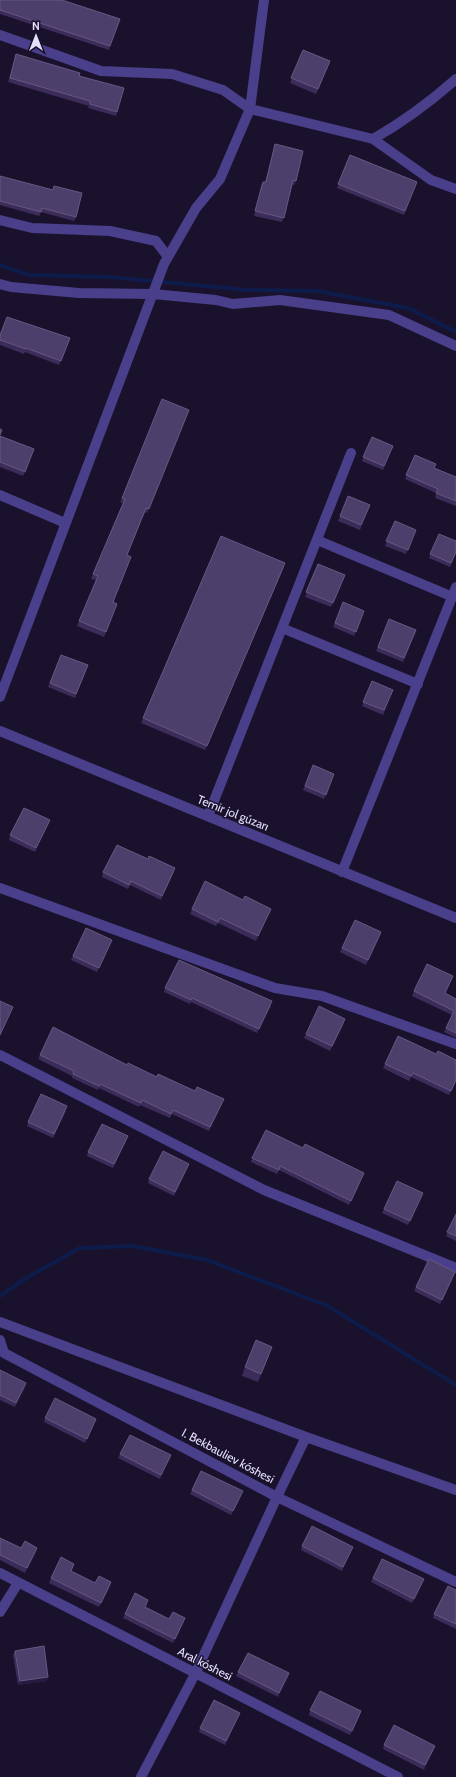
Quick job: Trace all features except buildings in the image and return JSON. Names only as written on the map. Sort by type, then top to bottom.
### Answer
[{"type":"street","points":[[0,697],[166,261],[196,208],[220,179],[250,109],[264,0]]},
{"type":"street","points":[[0,35],[101,70],[172,74],[223,90],[250,109],[373,139],[431,180],[456,189]]},
{"type":"street","points":[[373,139],[396,126],[436,97],[456,79]]},
{"type":"street","points":[[0,220],[32,228],[110,230],[156,241],[166,261]]},
{"type":"street","points":[[0,284],[11,287],[79,293],[153,294],[216,300],[233,304],[280,300],[389,315],[456,346]]},
{"type":"street","points":[[208,816],[351,453]]},
{"type":"street","points":[[0,495],[65,523]]},
{"type":"street","points":[[317,540],[454,592],[342,872]]},
{"type":"street","points":[[282,628],[418,684]]},
{"type":"street","name":"Temir jol gúzarı","points":[[0,731],[456,918]]},
{"type":"street","points":[[0,888],[275,988],[322,996],[456,1044]]},
{"type":"street","points":[[0,1054],[264,1190],[456,1268]]},
{"type":"street","points":[[0,1322],[306,1437],[456,1490]]},
{"type":"street","name":"I. Bekbauliev kóshesi","points":[[0,1340],[4,1353],[277,1496],[456,1582]]},
{"type":"street","points":[[141,1777],[195,1674],[277,1496],[306,1437]]},
{"type":"street","name":"Aral kóshesi","points":[[0,1573],[398,1777]]},
{"type":"street","points":[[0,1612],[18,1583]]},
{"type":"waterway","points":[[0,265],[29,275],[109,277],[248,290],[317,291],[408,308],[456,332]]},
{"type":"waterway","points":[[0,1296],[28,1277],[80,1248],[133,1246],[207,1260],[326,1305],[456,1385]]}]
